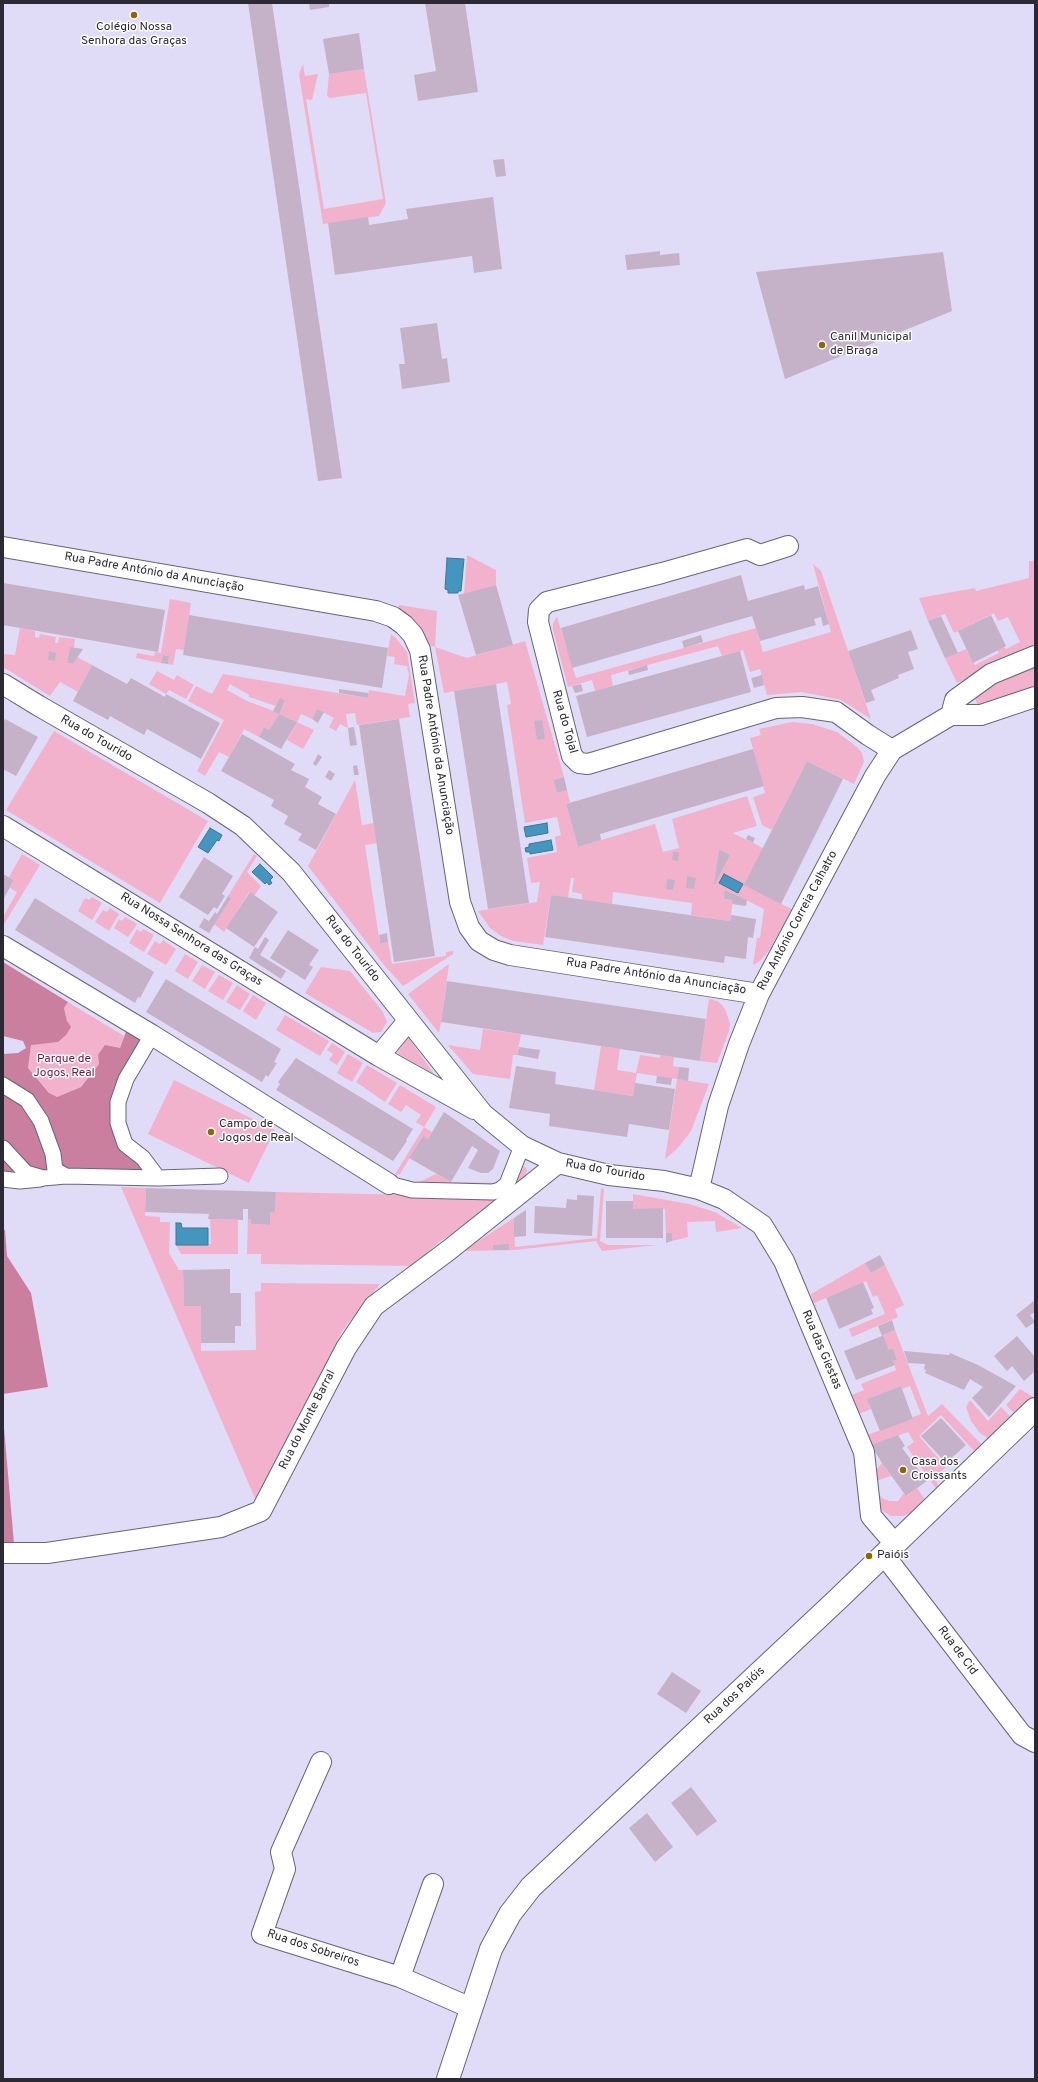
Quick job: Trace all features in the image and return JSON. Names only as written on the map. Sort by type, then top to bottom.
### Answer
[{"type":"street","name":"Rua do Tojal","points":[[788,546],[760,555],[747,549],[662,573],[547,602],[539,610],[538,622],[572,756],[579,763],[588,764],[776,708],[802,707],[836,712],[868,736],[892,750]]},
{"type":"street","name":"Rua Padre António da Anunciação","points":[[3,548],[368,610],[393,616],[413,635],[420,650],[460,902],[469,927],[479,941],[494,950],[510,955],[759,994]]},
{"type":"street","points":[[1035,656],[992,674],[955,700],[951,715],[981,714],[1035,697]]},
{"type":"street","name":"Rua do Tourido","points":[[3,684],[208,803],[243,826],[291,872],[483,1114],[522,1146],[558,1163],[609,1175],[664,1181],[699,1189]]},
{"type":"street","name":"Rua António Correia Calhatro","points":[[699,1189],[718,1106],[739,1044],[759,994],[875,776],[892,750],[951,715]]},
{"type":"street","name":"Rua Nossa Senhora das Graças","points":[[3,826],[379,1056],[483,1114]]},
{"type":"street","points":[[3,946],[152,1035],[389,1184],[412,1190],[493,1192],[500,1190],[507,1184],[522,1146]]},
{"type":"street","points":[[379,1056],[408,1021]]},
{"type":"street","points":[[152,1035],[126,1079],[118,1102],[118,1123],[125,1144],[143,1158],[158,1178]]},
{"type":"street","points":[[3,1085],[27,1100],[41,1120],[53,1154],[55,1170],[66,1176]]},
{"type":"street","points":[[3,1148],[26,1173],[43,1178]]},
{"type":"street","name":"Rua do Monte Barral","points":[[3,1553],[47,1553],[221,1527],[261,1512],[346,1348],[374,1306],[449,1250],[558,1163]]},
{"type":"street","points":[[3,1179],[20,1181],[66,1176],[158,1178],[220,1176]]},
{"type":"street","name":"Rua das Giestas","points":[[699,1189],[724,1199],[762,1225],[784,1261],[864,1452],[871,1516],[890,1549]]},
{"type":"street","name":"Rua dos Paióis","points":[[448,2079],[491,1949],[510,1914],[531,1887],[890,1549],[1035,1409]]},
{"type":"street","name":"Rua de Cid","points":[[890,1549],[1022,1734],[1035,1742]]},
{"type":"street","name":"Rua dos Sobreiros","points":[[321,1762],[281,1852],[285,1869],[262,1934],[400,1977],[471,2008]]},
{"type":"street","points":[[400,1977],[432,1884]]},
{"type":"green space","points":[[303,64],[305,76],[318,74],[312,100],[306,99],[324,209],[383,199],[366,93],[330,98],[327,96],[329,74],[364,69],[386,203],[379,216],[323,224],[299,74]]},
{"type":"green space","points":[[467,555],[496,570],[496,585],[464,594]]},
{"type":"green space","points":[[1029,561],[1035,561],[1035,642],[1031,647],[957,683],[945,658],[966,649],[975,665],[999,653],[997,650],[1004,647],[1006,649],[1020,642],[1008,617],[998,621],[994,613],[954,633],[945,614],[928,621],[919,598],[975,588],[976,591],[1029,578]]},
{"type":"green space","points":[[813,564],[821,571],[871,719],[841,700],[802,692],[767,695],[760,669],[750,672],[743,650],[722,656],[718,646],[611,675],[613,686],[595,691],[592,680],[568,687],[553,630],[553,623],[557,617],[576,678],[756,628],[763,652],[831,632]]},
{"type":"green space","points":[[170,599],[191,603],[184,650],[176,649],[173,665],[168,664],[169,656],[163,655],[161,663],[136,658],[137,653],[154,656],[155,652],[161,653]]},
{"type":"green space","points":[[399,605],[437,611],[435,647],[429,645],[422,629],[411,617],[398,609]]},
{"type":"green space","points":[[20,628],[35,631],[35,637],[39,638],[40,634],[56,637],[55,643],[58,643],[59,637],[75,639],[74,648],[70,647],[67,663],[73,664],[77,657],[92,665],[78,692],[60,682],[50,696],[3,667],[3,654],[15,655]]},
{"type":"green space","points":[[391,634],[407,652],[415,703],[408,704],[410,717],[357,725],[355,713],[346,714],[348,728],[340,724],[336,731],[329,727],[334,718],[317,709],[312,719],[301,714],[297,722],[279,714],[269,730],[264,727],[259,737],[244,729],[229,757],[219,752],[205,776],[197,771],[224,720],[188,701],[196,686],[212,694],[223,674],[367,698],[369,690],[405,696],[409,675],[407,666],[394,664],[395,657],[387,656]],"holes":[[[230,684],[249,695],[249,697],[276,706],[280,699],[285,702],[279,713],[247,701],[227,690]]]},
{"type":"green space","points":[[525,641],[564,777],[553,780],[557,793],[567,790],[570,802],[566,804],[578,847],[655,824],[663,852],[679,848],[672,819],[747,796],[757,826],[733,833],[763,848],[781,904],[792,909],[771,948],[760,961],[753,965],[757,938],[760,938],[764,909],[726,890],[724,899],[733,900],[730,921],[691,915],[692,903],[613,892],[612,904],[582,900],[582,894],[572,892],[574,878],[571,878],[568,898],[551,895],[543,945],[513,941],[501,936],[490,928],[478,911],[537,902],[540,882],[531,883],[527,858],[557,852],[555,837],[561,835],[557,817],[525,823],[507,705],[511,704],[507,682],[444,693],[435,647],[467,658]],"holes":[[[719,849],[730,855],[715,883]]]},
{"type":"green space","points":[[1035,665],[1035,690],[979,709],[975,698],[995,681]]},
{"type":"green space","points":[[157,671],[174,680],[177,675],[194,685],[186,699],[169,690],[166,694],[149,684]]},
{"type":"green space","points":[[297,722],[314,730],[303,749],[287,740]]},
{"type":"green space","points":[[792,722],[812,724],[837,732],[857,747],[862,753],[864,762],[854,784],[807,761],[772,830],[762,825],[753,797],[765,793],[750,738],[761,735],[759,729]]},
{"type":"green space","points":[[54,731],[208,821],[160,903],[6,810]]},
{"type":"green space","points":[[355,780],[362,825],[374,823],[377,843],[365,845],[380,944],[388,942],[392,964],[446,956],[446,952],[453,951],[453,954],[403,986],[384,965],[308,866]]},
{"type":"green space","points":[[22,854],[40,865],[3,926],[3,917],[17,892],[10,888],[14,880],[9,877]]},
{"type":"green space","points":[[254,854],[257,856],[247,872],[261,886],[254,896],[249,892],[224,932],[214,924],[230,898],[228,896]]},
{"type":"green space","points":[[92,897],[102,903],[92,920],[78,911],[85,898],[89,900]]},
{"type":"green space","points":[[110,908],[119,914],[109,931],[95,922],[103,910],[107,912]]},
{"type":"green space","points":[[125,917],[137,924],[128,937],[114,928],[119,919],[122,921]]},
{"type":"green space","points":[[137,929],[141,932],[143,929],[154,935],[144,952],[129,943]]},
{"type":"green space","points":[[163,940],[176,949],[166,965],[147,954],[155,941],[160,944]]},
{"type":"green space","points":[[185,954],[198,962],[188,979],[175,971]]},
{"type":"green space","points":[[449,964],[441,1022],[439,1033],[408,994]]},
{"type":"green space","points":[[202,965],[215,972],[205,989],[192,981]]},
{"type":"green space","points":[[321,967],[350,971],[383,1012],[387,1022],[381,1032],[373,1033],[305,993]]},
{"type":"green space","points":[[219,975],[233,983],[223,1000],[208,991]]},
{"type":"green space","points":[[237,985],[250,994],[240,1010],[226,1002]]},
{"type":"green space","points":[[253,995],[266,1003],[256,1020],[243,1011]]},
{"type":"green space","points":[[709,999],[717,1001],[722,1005],[726,1011],[730,1024],[729,1031],[717,1063],[700,1061]]},
{"type":"green space","name":"Parque de Jogos, Real","points":[[68,1002],[124,1036],[120,1048],[98,1055],[99,1064],[81,1087],[57,1097],[50,1094],[28,1068],[31,1044],[58,1042],[67,1021],[64,1008]]},
{"type":"green space","points":[[285,1015],[329,1041],[320,1056],[276,1030]]},
{"type":"green space","points":[[483,1029],[521,1034],[517,1055],[513,1055],[510,1079],[473,1074],[448,1045],[480,1050]]},
{"type":"green space","points":[[408,1037],[434,1074],[397,1053]]},
{"type":"green space","points":[[332,1043],[345,1052],[337,1065],[329,1060],[333,1054],[327,1050]]},
{"type":"green space","points":[[601,1046],[620,1049],[617,1070],[636,1073],[640,1055],[660,1058],[660,1055],[674,1057],[673,1066],[679,1067],[677,1079],[637,1073],[633,1096],[594,1090]]},
{"type":"green space","points":[[348,1054],[363,1063],[352,1082],[337,1073]]},
{"type":"green space","points":[[367,1065],[397,1083],[385,1102],[356,1082]]},
{"type":"green space","points":[[677,1079],[709,1084],[691,1131],[678,1148],[665,1159]]},
{"type":"green space","name":"Campo de Jogos de Real","points":[[174,1080],[275,1130],[249,1183],[148,1134]]},
{"type":"green space","points":[[400,1085],[436,1107],[424,1127],[416,1122],[421,1115],[406,1105],[401,1112],[388,1104]]},
{"type":"green space","points":[[424,1127],[432,1132],[428,1139],[423,1136],[400,1174],[394,1176]]},
{"type":"green space","points":[[521,1164],[527,1169],[526,1178],[498,1205],[439,1242],[413,1266],[261,1264],[261,1254],[247,1254],[248,1219],[251,1219],[251,1224],[270,1225],[270,1212],[275,1212],[276,1192],[500,1197]]},
{"type":"green space","points":[[436,1174],[451,1182],[501,1183],[497,1185],[411,1186]]},
{"type":"green space","points":[[121,1187],[146,1188],[145,1216],[160,1217],[160,1222],[170,1222],[169,1253],[179,1270],[183,1270],[184,1306],[201,1306],[201,1351],[256,1350],[255,1292],[261,1291],[261,1283],[380,1284],[342,1331],[303,1417],[257,1503]]},
{"type":"green space","points":[[601,1188],[604,1189],[600,1241],[608,1245],[657,1245],[602,1251],[596,1241],[515,1250],[463,1251],[514,1218],[515,1247],[597,1238]]},
{"type":"green space","points":[[633,1194],[689,1204],[715,1212],[742,1228],[716,1232],[715,1221],[687,1222],[688,1237],[672,1241],[672,1234],[666,1233],[665,1209],[633,1209]]},
{"type":"green space","points":[[210,1219],[238,1220],[238,1254],[181,1254],[176,1245],[211,1244]]},
{"type":"green space","points":[[865,1263],[871,1273],[885,1265],[904,1305],[895,1309],[898,1317],[852,1337],[849,1329],[885,1314],[877,1295],[873,1297],[866,1281],[814,1303],[811,1294]]},
{"type":"green space","points":[[895,1330],[928,1416],[942,1404],[983,1446],[976,1453],[941,1415],[919,1436],[946,1467],[935,1477],[939,1488],[937,1490],[907,1447],[914,1442],[908,1432],[871,1445],[867,1435],[913,1419],[913,1417],[921,1414],[910,1386],[902,1389],[901,1386],[868,1399],[871,1409],[859,1414],[852,1395],[864,1390],[861,1384],[896,1370],[893,1361],[897,1360],[893,1348],[889,1350],[883,1335]]},
{"type":"green space","points":[[1020,1389],[1035,1398],[1016,1415],[1006,1405]]},
{"type":"green space","points":[[970,1400],[988,1421],[1001,1407],[1013,1419],[989,1439],[980,1433],[971,1421],[966,1407]]},
{"type":"green space","points":[[882,1463],[891,1476],[879,1480],[876,1485],[877,1491],[882,1498],[890,1501],[898,1501],[904,1493],[907,1496],[917,1488],[924,1498],[923,1503],[912,1513],[903,1516],[891,1516],[881,1510],[875,1502],[876,1470]]},
{"type":"shaded area","points":[[3,962],[68,1002],[64,1008],[67,1021],[71,1027],[66,1035],[58,1042],[31,1045],[28,1068],[49,1093],[57,1097],[81,1087],[99,1064],[98,1055],[105,1045],[120,1048],[127,1029],[148,1043],[126,1079],[118,1123],[158,1178],[3,1179],[3,1054],[18,1053],[26,1048],[23,1041],[3,1036]]},
{"type":"shaded area","points":[[3,1229],[5,1230],[7,1256],[31,1293],[48,1387],[3,1394]]},
{"type":"shaded area","points":[[3,1416],[14,1544],[3,1543]]},
{"type":"water","points":[[447,558],[464,559],[461,591],[458,591],[458,593],[448,593],[448,590],[445,589]]},
{"type":"water","points":[[547,823],[548,833],[526,837],[524,827]]},
{"type":"water","points":[[210,828],[222,835],[219,841],[217,840],[208,853],[198,847]]},
{"type":"water","points":[[551,840],[553,850],[530,854],[530,852],[526,852],[525,848],[529,847],[529,844]]},
{"type":"water","points":[[260,864],[273,877],[270,880],[272,883],[269,885],[267,882],[265,884],[252,872]]},
{"type":"water","points":[[724,874],[743,884],[738,893],[719,883]]},
{"type":"water","points":[[176,1223],[181,1223],[182,1228],[208,1228],[208,1245],[176,1245]]},
{"type":"building","points":[[248,3],[272,3],[342,478],[318,481]]},
{"type":"building","points":[[309,3],[329,3],[329,7],[310,10]]},
{"type":"building","points":[[425,3],[465,3],[478,92],[418,101],[414,75],[436,71]]},
{"type":"building","points":[[359,33],[364,69],[329,74],[323,39]]},
{"type":"building","points":[[504,159],[506,176],[496,177],[493,160]]},
{"type":"building","points":[[493,197],[502,269],[474,273],[472,256],[335,275],[328,223],[368,217],[369,225],[408,219],[406,209]]},
{"type":"building","points":[[660,251],[660,255],[679,253],[680,265],[627,270],[625,255]]},
{"type":"building","name":"Canil Municipal de Braga","points":[[943,252],[952,311],[785,379],[756,272]]},
{"type":"building","points":[[437,323],[442,359],[447,358],[450,382],[402,389],[399,364],[405,364],[400,328]]},
{"type":"building","points":[[741,575],[748,601],[804,585],[805,590],[818,586],[829,624],[823,626],[821,617],[814,619],[816,625],[760,641],[752,616],[572,668],[561,628]]},
{"type":"building","points":[[3,583],[165,610],[158,652],[3,625]]},
{"type":"building","points":[[496,585],[513,645],[476,655],[458,595]]},
{"type":"building","points":[[189,615],[388,648],[382,688],[183,655]]},
{"type":"building","points":[[991,615],[1006,646],[973,663],[958,631]]},
{"type":"building","points":[[941,616],[958,653],[945,658],[928,621]]},
{"type":"building","points":[[911,630],[918,649],[908,652],[914,669],[898,675],[899,678],[871,690],[875,700],[866,703],[848,651]]},
{"type":"building","points":[[701,635],[703,642],[684,648],[682,641]]},
{"type":"building","points":[[70,647],[83,649],[73,664],[67,663]]},
{"type":"building","points":[[49,651],[56,653],[55,661],[48,660]]},
{"type":"building","points":[[740,651],[751,692],[587,737],[576,696]]},
{"type":"building","points":[[163,655],[169,656],[168,664],[161,663]]},
{"type":"building","points":[[92,665],[127,684],[131,678],[165,697],[166,694],[220,723],[201,759],[147,729],[144,735],[110,716],[108,720],[73,701]]},
{"type":"building","points":[[647,665],[648,670],[629,675],[628,671]]},
{"type":"building","points":[[762,675],[764,685],[754,688],[751,678]]},
{"type":"building","points":[[496,684],[529,903],[488,909],[454,691]]},
{"type":"building","points":[[581,684],[583,691],[575,693],[572,686]]},
{"type":"building","points":[[339,689],[368,693],[368,698],[339,693]]},
{"type":"building","points":[[280,698],[285,701],[279,714],[273,711]]},
{"type":"building","points":[[317,709],[324,712],[318,723],[312,719]]},
{"type":"building","points":[[279,714],[297,722],[281,749],[259,737],[264,727],[269,730]]},
{"type":"building","points":[[5,719],[38,737],[16,776],[3,769],[3,723]]},
{"type":"building","points":[[399,719],[435,956],[394,962],[359,725]]},
{"type":"building","points":[[542,720],[545,739],[537,740],[534,721]]},
{"type":"building","points":[[354,727],[357,745],[350,746],[348,728]]},
{"type":"building","points":[[242,734],[295,764],[291,770],[309,779],[305,787],[322,797],[318,804],[336,814],[316,850],[298,840],[302,834],[284,824],[288,816],[271,806],[274,800],[221,771]]},
{"type":"building","points":[[753,749],[764,786],[600,834],[601,840],[578,847],[566,804]]},
{"type":"building","points":[[318,754],[322,757],[316,766],[313,764]]},
{"type":"building","points":[[807,761],[843,779],[781,904],[744,885]]},
{"type":"building","points":[[357,765],[359,775],[354,775],[353,766]]},
{"type":"building","points":[[329,770],[335,774],[331,781],[325,777]]},
{"type":"building","points":[[564,777],[567,790],[557,793],[553,780]]},
{"type":"building","points":[[748,835],[755,838],[753,843],[746,839]]},
{"type":"building","points":[[719,849],[730,855],[714,884]]},
{"type":"building","points":[[673,852],[679,852],[678,861],[672,860]]},
{"type":"building","points":[[204,857],[233,876],[222,894],[225,896],[217,909],[214,907],[208,915],[179,897]]},
{"type":"building","points":[[3,874],[14,880],[3,900]]},
{"type":"building","points":[[687,876],[696,878],[694,889],[686,888]]},
{"type":"building","points":[[667,879],[675,880],[673,890],[666,889]]},
{"type":"building","points":[[725,890],[747,900],[746,906],[732,904],[733,900],[724,899]]},
{"type":"building","points":[[250,892],[278,912],[254,947],[226,928]]},
{"type":"building","points":[[551,895],[730,921],[731,915],[756,919],[753,938],[748,937],[746,959],[725,956],[724,963],[545,937]]},
{"type":"building","points":[[228,896],[231,898],[209,933],[199,927],[204,918],[209,921],[215,912],[217,914]]},
{"type":"building","points":[[35,898],[154,972],[140,998],[138,997],[135,1003],[15,930]]},
{"type":"building","points":[[288,930],[319,950],[309,965],[313,967],[305,980],[270,958]]},
{"type":"building","points":[[387,933],[388,942],[380,944],[379,935]]},
{"type":"building","points":[[265,937],[269,940],[260,955],[286,971],[281,979],[249,958],[255,947],[258,949]]},
{"type":"building","points":[[166,979],[281,1049],[274,1062],[277,1063],[268,1077],[266,1075],[262,1082],[146,1012]]},
{"type":"building","points":[[447,981],[706,1019],[700,1061],[441,1022]]},
{"type":"building","points":[[519,1047],[540,1050],[538,1059],[517,1055]]},
{"type":"building","points":[[296,1058],[413,1129],[406,1140],[407,1141],[393,1161],[276,1090],[280,1084],[278,1082]]},
{"type":"building","points":[[516,1066],[556,1072],[555,1084],[633,1096],[635,1083],[675,1089],[669,1130],[629,1124],[627,1137],[549,1126],[550,1114],[509,1108]]},
{"type":"building","points":[[679,1067],[689,1068],[688,1081],[677,1079]]},
{"type":"building","points":[[657,1076],[672,1078],[671,1085],[656,1083]]},
{"type":"building","points":[[444,1112],[500,1151],[493,1169],[488,1173],[481,1173],[468,1168],[478,1150],[472,1146],[451,1182],[409,1158],[423,1136],[428,1139]]},
{"type":"building","points":[[146,1188],[276,1192],[275,1212],[270,1212],[270,1225],[251,1224],[251,1219],[248,1219],[248,1209],[243,1209],[243,1220],[208,1219],[209,1214],[145,1212]]},
{"type":"building","points":[[577,1195],[594,1196],[592,1236],[534,1233],[535,1206],[566,1208],[567,1199],[577,1200]]},
{"type":"building","points":[[606,1201],[633,1201],[633,1209],[663,1208],[663,1238],[606,1238]]},
{"type":"building","points":[[526,1210],[526,1236],[514,1237],[514,1218]]},
{"type":"building","points":[[666,1233],[672,1233],[672,1241],[666,1243]]},
{"type":"building","points":[[509,1244],[509,1250],[493,1250],[493,1245]]},
{"type":"building","points":[[880,1255],[885,1265],[871,1273],[865,1263]]},
{"type":"building","points":[[230,1269],[230,1293],[241,1293],[241,1326],[235,1326],[235,1343],[201,1343],[201,1306],[184,1306],[183,1270]]},
{"type":"building","points":[[863,1282],[874,1308],[871,1309],[873,1314],[839,1329],[826,1298]]},
{"type":"building","points":[[1035,1300],[1035,1312],[1030,1315],[1035,1322],[1026,1328],[1016,1315]]},
{"type":"building","points":[[892,1320],[895,1330],[883,1335],[889,1350],[893,1348],[897,1360],[893,1361],[895,1365],[856,1380],[844,1351],[882,1336],[878,1326]]},
{"type":"building","points":[[1017,1336],[1035,1357],[1035,1371],[1024,1381],[1012,1366],[1007,1371],[994,1356]]},
{"type":"building","points":[[904,1351],[949,1355],[950,1353],[978,1365],[1016,1386],[989,1417],[972,1398],[983,1387],[970,1379],[964,1390],[925,1373],[925,1364],[908,1363]]},
{"type":"building","points":[[901,1386],[913,1419],[880,1431],[867,1399]]},
{"type":"building","points":[[941,1418],[966,1445],[946,1463],[921,1436]]},
{"type":"building","name":"Casa dos Croissants","points":[[898,1435],[905,1446],[902,1448],[927,1481],[906,1496],[871,1445]]},
{"type":"building","points":[[672,1672],[701,1691],[686,1713],[657,1694]]},
{"type":"building","points":[[691,1787],[717,1821],[697,1836],[671,1803]]},
{"type":"building","points":[[647,1813],[673,1847],[655,1862],[629,1828]]},
{"type":"place","name":"Colégio Nossa Senhora das Graças","points":[[134,15]]},
{"type":"place","name":"Canil Municipal de Braga","points":[[822,345]]},
{"type":"place","name":"Campo de Jogos de Real","points":[[211,1132]]},
{"type":"place","name":"Casa dos Croissants","points":[[903,1470]]},
{"type":"place","name":"Paióis","points":[[869,1556]]}]
